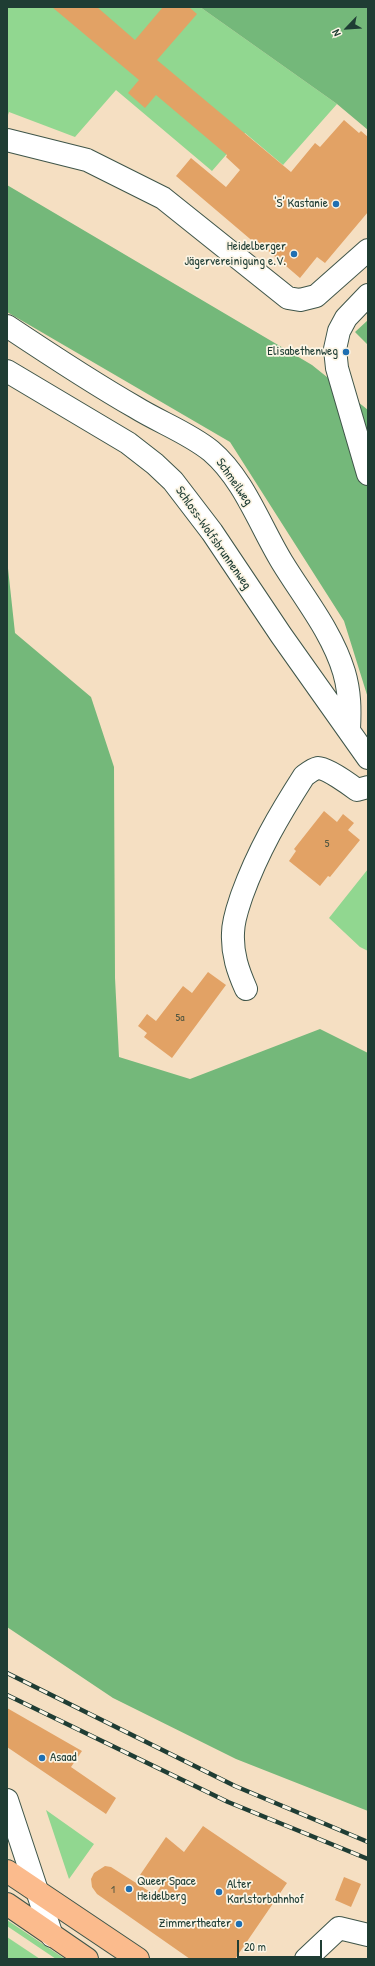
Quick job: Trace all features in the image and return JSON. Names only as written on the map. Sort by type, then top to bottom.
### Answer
[{"type":"main road","points":[[7,1871],[138,1959]]},
{"type":"main road","points":[[7,1904],[87,1959]]},
{"type":"street","points":[[7,140],[87,160],[163,198],[288,298],[300,300],[316,296],[368,250]]},
{"type":"street","points":[[368,295],[346,318],[338,335],[335,349],[339,376],[368,474]]},
{"type":"street","name":"Schmeilweg","points":[[7,326],[77,373],[204,446],[226,466],[245,496],[266,535],[325,629],[336,650],[349,691],[349,729]]},
{"type":"street","name":"Schloss-Wolfsbrunnenweg","points":[[7,371],[128,443],[156,464],[173,481],[212,532],[281,635],[349,729],[368,758]]},
{"type":"street","points":[[246,989],[238,972],[233,950],[232,932],[236,912],[250,873],[279,815],[304,776],[318,768],[327,771],[357,790],[368,787]]},
{"type":"street","points":[[7,1800],[52,1936]]},
{"type":"street","points":[[306,1959],[339,1928],[368,1934]]},
{"type":"green space","points":[[7,7],[200,7],[337,104],[283,165],[245,133],[212,171],[116,90],[75,137],[9,112],[7,118]]},
{"type":"green space","points":[[200,7],[368,7],[368,130],[337,104]]},
{"type":"green space","points":[[7,185],[312,365],[368,410],[368,698],[344,621],[230,442],[7,312]]},
{"type":"green space","points":[[368,320],[368,345],[355,332]]},
{"type":"green space","points":[[7,559],[15,633],[91,697],[114,767],[115,978],[119,1057],[190,1079],[320,1029],[368,1053],[368,1811],[236,1759],[113,1698],[7,1627]]},
{"type":"green space","points":[[368,869],[368,951],[360,947],[329,918]]},
{"type":"green space","points":[[46,1810],[94,1844],[69,1879]]},
{"type":"green space","points":[[7,1920],[65,1959],[56,1959],[7,1926]]},
{"type":"green space","points":[[7,1937],[40,1959],[7,1959]]},
{"type":"building","points":[[52,7],[97,7],[135,40],[163,7],[189,7],[197,14],[157,60],[291,172],[315,143],[320,147],[344,120],[359,133],[361,131],[368,137],[368,212],[325,263],[317,257],[300,278],[258,242],[256,244],[176,176],[191,158],[226,187],[240,170],[226,157],[227,155],[156,95],[145,108],[128,93],[139,80]]},
{"type":"building","points":[[324,811],[337,822],[343,814],[354,823],[348,830],[360,840],[330,877],[328,876],[320,886],[289,861],[296,851],[294,849]]},
{"type":"building","points":[[208,972],[226,985],[172,1058],[144,1037],[147,1033],[138,1026],[147,1014],[156,1021],[183,986],[192,993]]},
{"type":"building","points":[[7,1708],[82,1751],[71,1767],[116,1798],[106,1814],[7,1747]]},
{"type":"building","name":"Alter Karlstorbahnhof","points":[[203,1826],[287,1883],[235,1959],[190,1959],[97,1894],[92,1887],[91,1879],[94,1873],[105,1866],[111,1867],[155,1895],[161,1886],[153,1881],[151,1883],[140,1875],[166,1837],[184,1852]]},
{"type":"building","points":[[344,1877],[361,1884],[351,1907],[335,1900]]},
{"type":"railway","points":[[7,1673],[235,1786],[368,1842]]},
{"type":"railway","points":[[7,1695],[228,1802],[368,1859]]},
{"type":"place","name":"'S' Kastanie","points":[[336,204]]},
{"type":"place","name":"Heidelberger Jägervereinigung e.V.","points":[[294,254]]},
{"type":"place","name":"Elisabethenweg","points":[[346,352]]},
{"type":"place","name":"Asaad","points":[[42,1758]]},
{"type":"place","name":"Queer Space Heidelberg","points":[[129,1889]]},
{"type":"place","name":"Alter Karlstorbahnhof","points":[[219,1892]]},
{"type":"place","name":"Zimmertheater","points":[[239,1924]]}]
